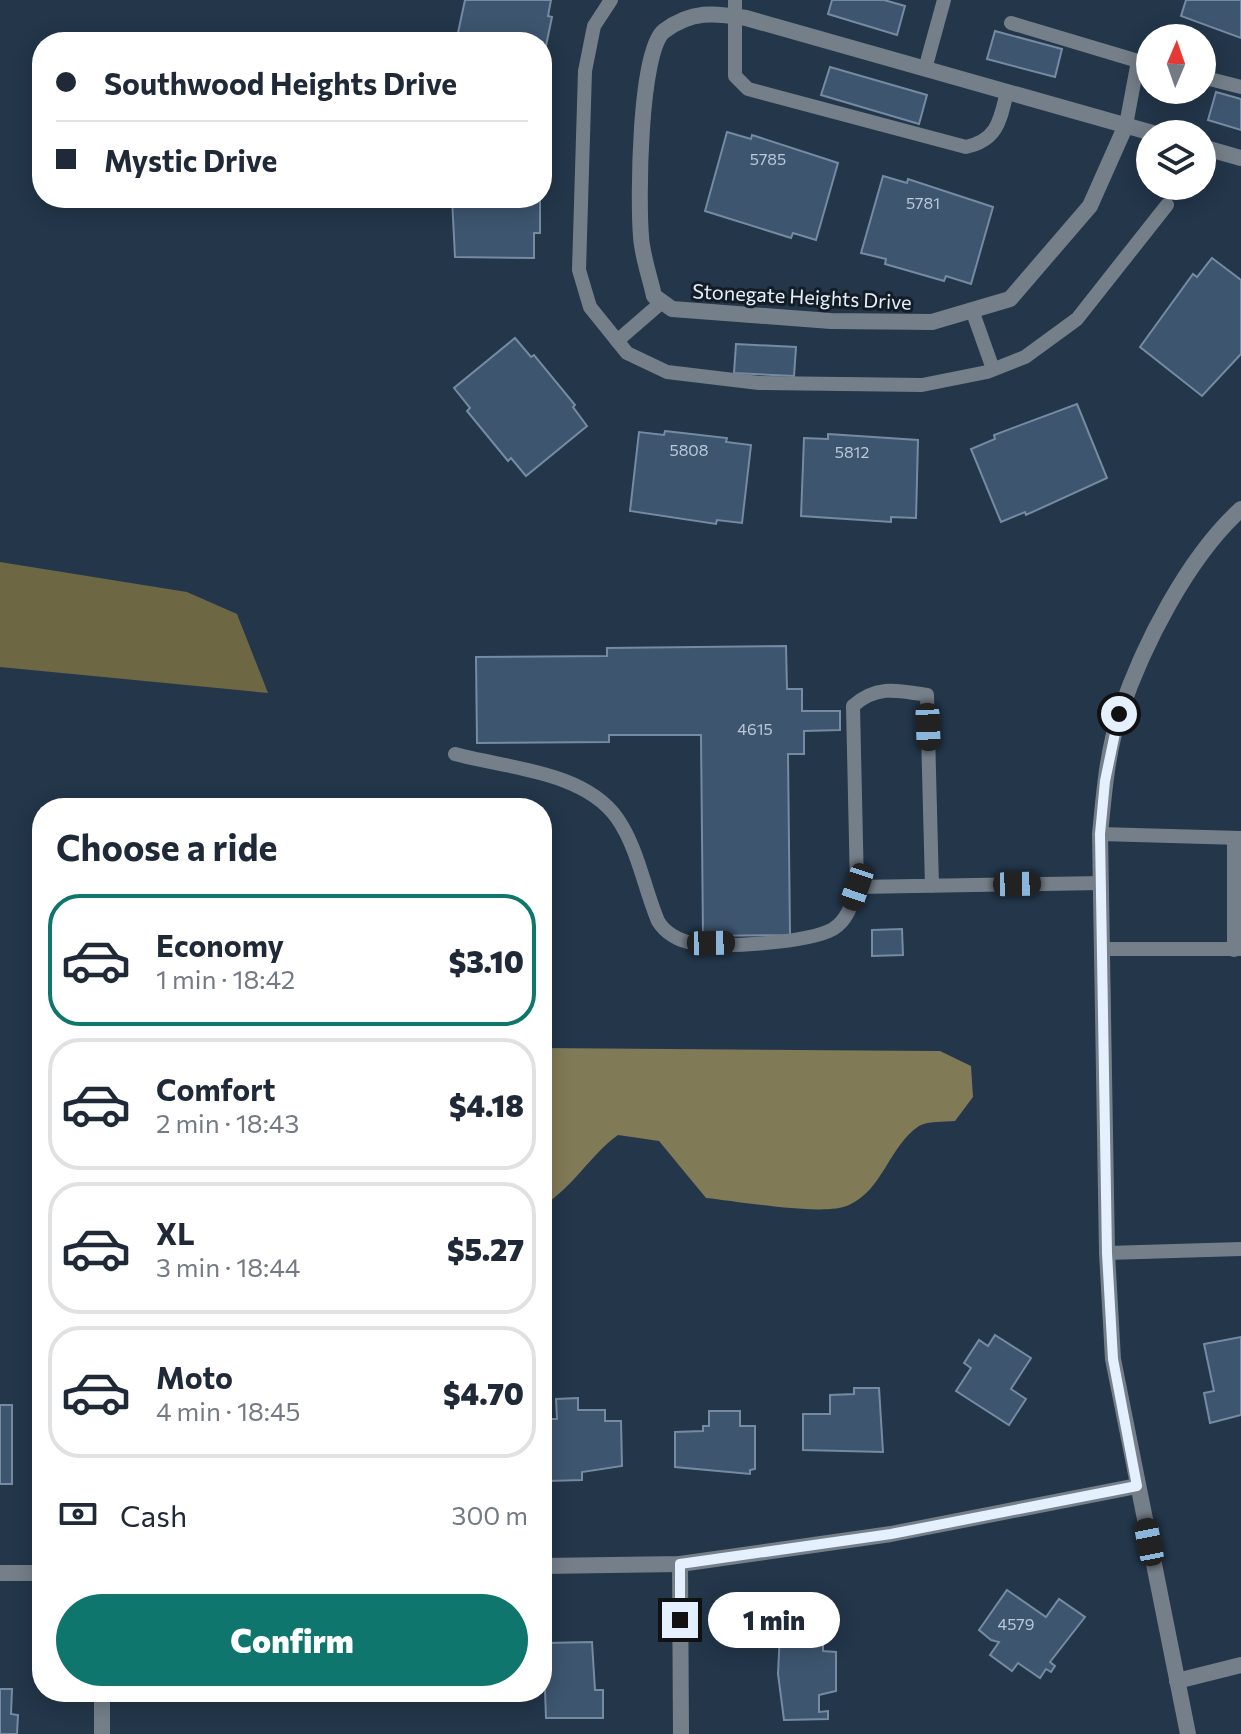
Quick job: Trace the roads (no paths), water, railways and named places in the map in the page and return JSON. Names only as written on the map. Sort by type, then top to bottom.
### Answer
[{"type":"street","name":"Stonegate Heights Drive","points":[[1126,125],[1090,206],[1010,299],[932,322],[831,321],[672,309],[654,296],[641,237],[643,108],[649,56],[662,32],[704,12],[736,8],[925,69],[1126,125],[1136,128]]},
{"type":"street","points":[[1216,151],[1241,158]]},
{"type":"street","points":[[1188,1734],[1113,1359],[1107,1253],[1100,834],[1105,781],[1119,714],[1149,643],[1199,555],[1241,509]]},
{"type":"street","points":[[552,1566],[680,1564],[891,1534],[1137,1486]]},
{"type":"street","points":[[680,1564],[681,1734]]},
{"type":"street","points":[[0,1573],[32,1573]]},
{"type":"street","points":[[1177,1681],[1241,1665]]},
{"type":"street","points":[[102,1702],[102,1734]]},
{"type":"lane","points":[[611,0],[594,26],[585,71],[579,270],[590,307],[627,353],[667,372],[759,383],[922,385],[993,369],[1025,357],[1077,319],[1167,205]]},
{"type":"lane","points":[[925,69],[944,0]]},
{"type":"lane","points":[[736,8],[735,76],[748,89],[966,147],[982,143],[997,131],[1007,92]]},
{"type":"lane","points":[[1011,23],[1136,61]]},
{"type":"lane","points":[[1216,81],[1241,87]]},
{"type":"lane","points":[[1126,125],[1136,91]]},
{"type":"lane","points":[[617,341],[662,302]]},
{"type":"lane","points":[[972,310],[993,369]]},
{"type":"lane","points":[[455,754],[571,784],[593,794],[618,818],[658,921],[664,931],[679,939],[693,943],[717,943],[812,937],[835,928],[849,913],[857,887],[853,706],[867,693],[899,690],[927,695],[932,886]]},
{"type":"lane","points":[[1100,834],[1238,838],[1237,950],[1101,949]]},
{"type":"lane","points":[[857,887],[1101,883]]},
{"type":"lane","points":[[1107,1253],[1241,1249]]}]
